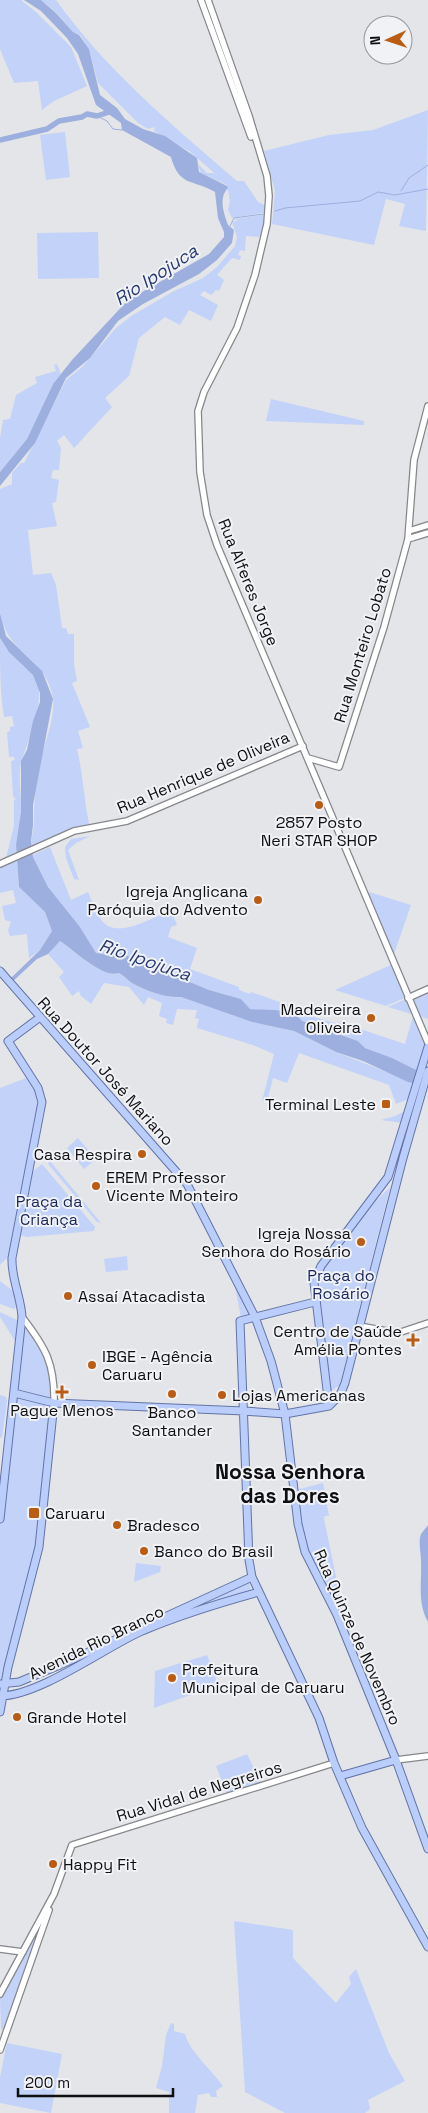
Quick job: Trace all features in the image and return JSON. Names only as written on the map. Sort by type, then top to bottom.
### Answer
[{"type":"main road","name":"Rua Doutor José Mariano","points":[[1,972],[38,1018],[142,1130],[187,1184],[256,1317],[271,1361],[285,1414]]},
{"type":"main road","points":[[0,1519],[3,1469],[22,1317],[20,1299],[13,1276],[12,1258],[42,1102],[38,1088],[8,1041],[38,1018]]},
{"type":"main road","points":[[14,1393],[54,1403],[285,1414],[329,1406],[340,1395],[345,1383],[428,1045]]},
{"type":"main road","points":[[418,1092],[428,1070]]},
{"type":"main road","points":[[329,1406],[314,1283],[321,1266],[384,1184],[399,1157]]},
{"type":"main road","points":[[315,1302],[240,1321],[247,1536],[252,1577],[319,1718],[334,1763],[362,1828],[428,1947]]},
{"type":"main road","points":[[0,1712],[2,1684],[39,1546],[54,1403]]},
{"type":"main road","name":"Rua Quinze de Novembro","points":[[285,1414],[298,1524],[305,1552],[337,1615],[396,1760],[428,1849]]},
{"type":"main road","name":"Avenida Rio Branco","points":[[2,1684],[18,1682],[60,1665],[252,1577]]},
{"type":"main road","name":"Avenida Rio Branco","points":[[1,1696],[26,1691],[141,1632],[195,1610],[259,1592]]},
{"type":"main road","points":[[340,1776],[396,1760]]},
{"type":"street","points":[[201,0],[257,148]]},
{"type":"street","points":[[208,0],[244,99],[257,148]]},
{"type":"street","name":"Rua Alferes Jorge","points":[[257,148],[268,184],[267,224],[255,275],[237,328],[200,401],[198,419],[200,472],[205,505],[216,545],[303,746],[428,1045]]},
{"type":"street","name":"Rua Monteiro Lobato","points":[[308,758],[339,767],[384,627],[408,539],[414,460],[428,406]]},
{"type":"street","points":[[409,531],[428,525]]},
{"type":"street","points":[[408,539],[428,533]]},
{"type":"street","name":"Rua Henrique de Oliveira","points":[[0,864],[50,840],[87,828],[115,824],[303,746]]},
{"type":"street","points":[[403,985],[415,993]]},
{"type":"street","points":[[408,998],[415,993],[428,989]]},
{"type":"street","points":[[22,1317],[37,1336],[50,1359],[54,1381],[54,1403]]},
{"type":"street","points":[[359,1326],[398,1334],[428,1323]]},
{"type":"street","points":[[396,1760],[428,1756]]},
{"type":"street","name":"Rua Vidal de Negreiros","points":[[54,1894],[72,1845],[334,1763]]},
{"type":"street","points":[[0,1994],[54,1894]]},
{"type":"street","points":[[0,2050],[54,1894]]},
{"type":"street","points":[[27,1944],[33,1943],[35,1948]]},
{"type":"street","points":[[0,1949],[23,1952]]},
{"type":"green space","points":[[0,0],[21,0],[36,12],[71,47],[87,86],[54,101],[42,110],[38,81],[14,83],[0,49]]},
{"type":"green space","points":[[41,0],[56,0],[96,50],[118,73],[165,118],[237,181],[244,181],[258,202],[267,206],[267,212],[232,218],[228,210],[230,201],[227,185],[201,173],[198,164],[207,173],[214,173],[219,177],[189,151],[154,131],[155,127],[148,129],[138,123],[98,83],[89,49],[80,35],[73,32],[56,12]]},
{"type":"green space","points":[[428,110],[426,231],[399,226],[405,204],[386,199],[374,245],[272,224],[275,191],[264,151],[329,135],[373,130]]},
{"type":"green space","points":[[65,132],[70,177],[46,180],[40,135]]},
{"type":"green space","points":[[266,214],[261,237],[246,236],[245,251],[240,250],[238,255],[241,256],[240,260],[232,258],[217,275],[224,280],[219,291],[216,290],[211,295],[204,291],[200,295],[218,305],[211,321],[189,310],[180,325],[165,317],[139,338],[129,376],[105,398],[112,407],[74,448],[64,435],[57,441],[61,448],[59,470],[53,470],[51,478],[59,480],[56,502],[52,503],[57,526],[28,530],[33,575],[51,573],[56,585],[62,628],[66,628],[68,634],[74,634],[74,664],[77,681],[72,683],[90,727],[78,731],[83,748],[77,749],[89,824],[32,846],[37,780],[52,719],[53,698],[43,673],[10,638],[0,612],[0,489],[12,484],[12,473],[21,463],[24,463],[66,380],[82,367],[116,328],[131,316],[174,291],[203,278],[217,267],[235,246],[237,237],[232,222],[237,221],[235,219]]},
{"type":"green space","points":[[98,232],[99,278],[38,279],[37,233]]},
{"type":"green space","points":[[57,364],[61,374],[53,384],[27,439],[0,472],[0,438],[3,420],[10,419],[16,395],[37,383],[35,377],[56,371],[54,365]]},
{"type":"green space","points":[[271,399],[364,421],[364,425],[266,421]]},
{"type":"green space","points":[[0,638],[34,676],[39,690],[35,721],[21,766],[21,816],[16,852],[6,858],[14,826],[14,800],[16,799],[13,796],[11,761],[15,760],[14,757],[9,757],[7,732],[10,731],[10,727],[14,726],[12,716],[4,717],[0,679]]},
{"type":"green space","points":[[90,836],[76,843],[68,850],[79,880],[74,879],[66,858],[65,847],[71,839]]},
{"type":"green space","points":[[50,847],[71,900],[88,892],[100,918],[109,926],[126,928],[171,910],[177,925],[171,927],[168,937],[197,948],[190,969],[239,987],[239,990],[250,994],[251,992],[314,1014],[314,1017],[338,1024],[339,1022],[405,1044],[413,1016],[416,1016],[428,1045],[420,1073],[392,1058],[365,1048],[358,1041],[326,1028],[250,1009],[241,999],[209,990],[118,952],[102,955],[96,953],[80,927],[48,887],[33,857],[33,855]]},
{"type":"green space","points":[[17,860],[19,887],[45,912],[52,931],[40,950],[29,958],[27,934],[10,936],[8,930],[11,922],[5,920],[2,906],[16,903],[13,890],[0,893],[0,868]]},
{"type":"green space","points":[[369,892],[411,905],[394,954],[368,896]]},
{"type":"green space","points":[[60,941],[97,968],[112,974],[119,973],[143,989],[162,995],[181,997],[252,1022],[294,1031],[336,1052],[417,1084],[409,1099],[396,1104],[389,1085],[299,1053],[287,1083],[273,1078],[267,1102],[262,1101],[274,1054],[253,1045],[197,1028],[199,1019],[195,1018],[197,1010],[177,1009],[173,1025],[166,1023],[167,1019],[159,1016],[162,1003],[148,997],[144,1005],[129,987],[104,983],[91,1004],[81,996],[79,991],[72,996],[59,977],[64,972],[48,954]]},
{"type":"green space","points":[[393,964],[407,997],[386,1006],[335,990]]},
{"type":"green space","points":[[428,990],[428,1019],[416,1015],[409,998]]},
{"type":"green space","points":[[408,998],[415,1015],[388,1007]]},
{"type":"green space","points":[[26,1078],[35,1091],[38,1106],[11,1254],[0,1265],[0,1088]]},
{"type":"green space","points":[[409,1109],[403,1123],[381,1120],[395,1116]]},
{"type":"green space","points":[[78,1138],[96,1159],[84,1169],[67,1148]]},
{"type":"green space","points":[[50,1161],[101,1223],[97,1222],[48,1164]]},
{"type":"green space","name":"Praça da Criança","points":[[42,1164],[95,1227],[94,1231],[27,1237],[20,1235],[32,1172]]},
{"type":"green space","name":"Praça do Rosário","points":[[390,1188],[340,1385],[331,1391],[329,1390],[316,1284],[328,1262],[349,1233],[372,1205]]},
{"type":"green space","points":[[127,1256],[128,1270],[106,1272],[104,1259]]},
{"type":"green space","points":[[233,1275],[253,1315],[241,1318]]},
{"type":"green space","points":[[0,1281],[13,1291],[18,1305],[14,1309],[0,1304]]},
{"type":"green space","points":[[0,1312],[19,1321],[17,1340],[15,1341],[0,1317]]},
{"type":"green space","points":[[24,1321],[46,1358],[51,1377],[52,1402],[16,1393]]},
{"type":"green space","points":[[0,1395],[6,1397],[7,1401],[2,1437],[0,1438]]},
{"type":"green space","points":[[15,1395],[53,1405],[39,1538],[4,1683],[0,1683],[0,1522]]},
{"type":"green space","points":[[323,1483],[329,1516],[325,1516],[324,1519],[343,1610],[335,1602],[315,1567],[305,1543],[299,1519],[296,1490]]},
{"type":"green space","points":[[136,1563],[161,1566],[160,1572],[134,1582]]},
{"type":"green space","points":[[248,1580],[252,1592],[197,1608],[190,1607]]},
{"type":"green space","points":[[207,1655],[218,1685],[154,1708],[155,1671]]},
{"type":"green space","points":[[247,1754],[261,1783],[227,1794],[216,1766]]},
{"type":"green space","points":[[40,1920],[43,1921],[5,2028],[1,2030],[0,1996]]},
{"type":"green space","points":[[234,1921],[293,1930],[293,1958],[336,2003],[351,1984],[349,1977],[356,1969],[389,2053],[405,2081],[368,2100],[370,2109],[365,2113],[285,2113],[245,2092]]},
{"type":"green space","points":[[171,2023],[174,2024],[174,2031],[185,2034],[196,2053],[223,2086],[216,2091],[217,2097],[211,2097],[209,2093],[198,2095],[195,2113],[169,2113],[169,2092],[156,2088],[162,2066],[166,2035]]},
{"type":"green space","points":[[7,2043],[62,2054],[51,2113],[0,2103],[0,2077]]},
{"type":"shaded area","name":"Rio Ipojuca","points":[[24,0],[41,0],[73,32],[79,35],[89,49],[100,95],[117,108],[125,119],[143,129],[165,136],[197,158],[199,172],[227,186],[228,188],[223,196],[223,206],[228,225],[234,230],[232,243],[217,260],[199,274],[143,304],[118,321],[90,358],[66,378],[35,443],[0,486],[0,472],[27,439],[53,384],[72,360],[128,300],[209,254],[224,237],[224,232],[218,218],[215,192],[183,178],[174,167],[171,157],[122,130],[121,123],[96,105],[78,54],[67,38],[41,11]]},
{"type":"shaded area","name":"Rio Ipojuca","points":[[0,613],[6,636],[42,671],[53,699],[33,805],[31,841],[33,857],[48,887],[80,927],[96,953],[109,955],[111,952],[118,952],[209,990],[241,999],[250,1009],[278,1010],[292,1014],[302,1021],[358,1041],[365,1048],[392,1058],[428,1076],[428,1086],[408,1082],[363,1061],[336,1052],[294,1031],[252,1022],[181,997],[162,995],[149,991],[132,983],[119,973],[112,974],[97,968],[60,941],[48,954],[37,959],[12,982],[10,979],[40,950],[52,931],[45,912],[19,887],[16,845],[21,812],[21,761],[27,750],[33,721],[40,702],[40,693],[33,675],[9,652],[0,638]]},
{"type":"shaded area","points":[[428,1525],[428,1622],[421,1600],[420,1537]]},
{"type":"waterway","points":[[0,140],[47,129],[59,121],[82,117],[87,114],[97,116],[109,112]]},
{"type":"waterway","points":[[97,116],[107,121],[113,129],[122,130]]},
{"type":"waterway","points":[[401,191],[409,178],[428,165]]},
{"type":"waterway","points":[[275,211],[285,208],[360,201],[378,192],[395,195],[428,189]]},
{"type":"waterway","points":[[230,226],[234,218],[263,214]]},
{"type":"place","name":"2857 Posto Neri STAR SHOP","points":[[319,805]]},
{"type":"place","name":"Igreja Anglicana Paróquia do Advento","points":[[258,900]]},
{"type":"place","name":"Madeireira Oliveira","points":[[371,1018]]},
{"type":"place","name":"Terminal Leste","points":[[386,1104]]},
{"type":"place","name":"Casa Respira","points":[[142,1154]]},
{"type":"place","name":"EREM Professor Vicente Monteiro","points":[[96,1186]]},
{"type":"place","name":"Igreja Nossa Senhora do Rosário","points":[[361,1242]]},
{"type":"place","name":"Assaí Atacadista","points":[[68,1296]]},
{"type":"place","name":"Centro de Saúde Amélia Pontes","points":[[413,1340]]},
{"type":"place","name":"IBGE - Agência Caruaru","points":[[92,1365]]},
{"type":"place","name":"Pague Menos","points":[[62,1392]]},
{"type":"place","name":"Banco Santander","points":[[172,1394]]},
{"type":"place","name":"Lojas Americanas","points":[[222,1395]]},
{"type":"place","name":"Caruaru","points":[[34,1513]]},
{"type":"place","name":"Bradesco","points":[[117,1525]]},
{"type":"place","name":"Banco do Brasil","points":[[144,1551]]},
{"type":"place","name":"Prefeitura Municipal de Caruaru","points":[[172,1678]]},
{"type":"place","name":"Grande Hotel","points":[[17,1717]]},
{"type":"place","name":"Happy Fit","points":[[53,1864]]},
{"type":"district","name":"Nossa Senhora das Dores","points":[[290,1484]]}]
